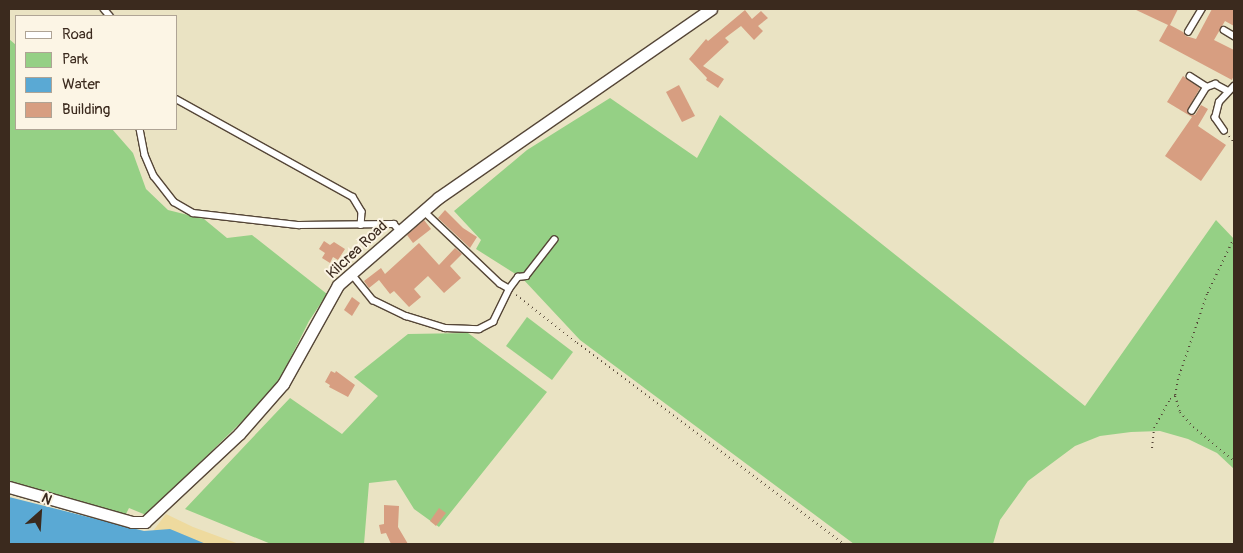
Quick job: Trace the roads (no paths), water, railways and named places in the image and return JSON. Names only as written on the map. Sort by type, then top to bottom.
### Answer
[{"type":"street","name":"Kilcrea Road","points":[[9,487],[132,522],[145,522],[239,434],[283,384],[338,285],[351,273],[438,198],[711,9]]},
{"type":"lane","points":[[1188,32],[1202,9]]},
{"type":"lane","points":[[1224,30],[1234,36]]},
{"type":"lane","points":[[1190,76],[1207,87]]},
{"type":"lane","points":[[1192,111],[1207,87],[1215,84],[1228,91]]},
{"type":"lane","points":[[1224,131],[1215,118],[1219,102],[1234,86]]},
{"type":"lane","points":[[178,100],[354,197],[362,212],[361,225]]},
{"type":"lane","points":[[140,130],[145,154],[154,176],[174,202],[194,213],[299,225],[394,224],[400,231]]},
{"type":"lane","points":[[423,211],[500,284],[509,289]]},
{"type":"lane","points":[[351,273],[374,300],[406,316],[445,328],[479,329],[493,322],[509,289],[518,277],[526,276],[554,240]]},
{"type":"water","points":[[9,497],[144,531],[170,529],[206,544],[9,544]]}]
